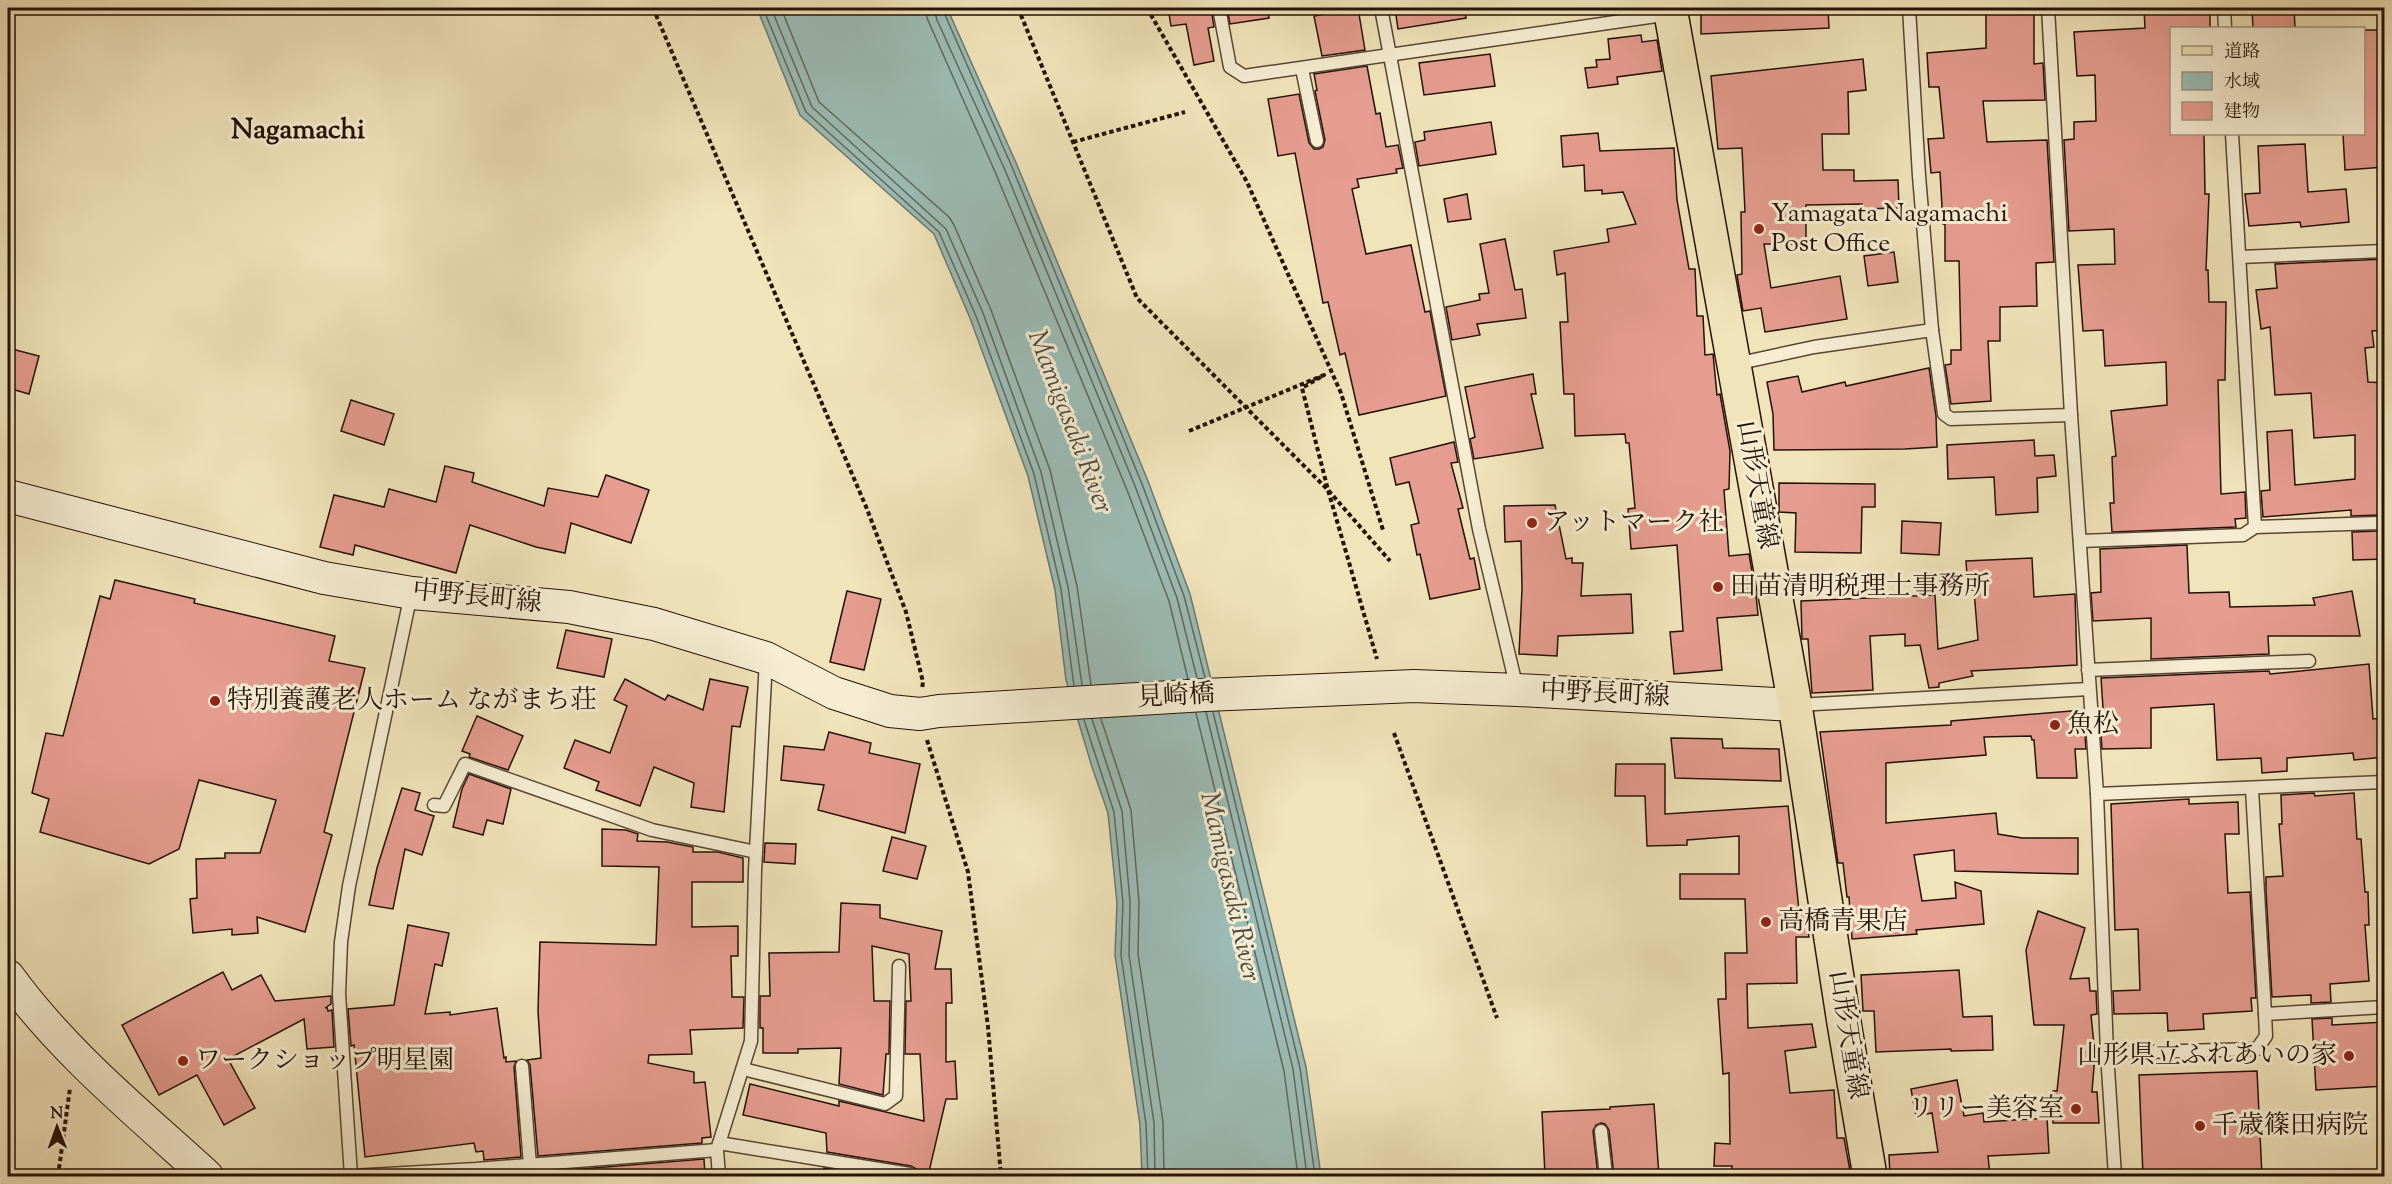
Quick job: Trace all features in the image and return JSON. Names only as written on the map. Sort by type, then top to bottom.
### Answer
[{"type":"main road","name":"山形天童線","points":[[1670,11],[1795,705],[1870,1176]]},
{"type":"main road","name":"中野長町線","points":[[8,496],[324,578],[412,592],[569,607],[654,624],[766,658],[834,693],[890,711],[929,712]]},
{"type":"main road","name":"中野長町線","points":[[1414,686],[1795,705]]},
{"type":"main road","name":"見崎橋","points":[[929,712],[1204,695],[1414,686]]},
{"type":"main road","points":[[8,976],[28,1004],[75,1055],[207,1176]]},
{"type":"lane","points":[[1219,8],[1230,67],[1244,76],[1302,69],[1670,11]]},
{"type":"lane","points":[[1380,8],[1479,529],[1518,690]]},
{"type":"lane","points":[[1909,8],[1919,176],[1932,330],[1944,414],[1951,419],[2072,415]]},
{"type":"lane","points":[[2048,8],[2097,794],[2107,1053],[2115,1176]]},
{"type":"lane","points":[[2224,8],[2225,27]]},
{"type":"lane","points":[[1302,69],[1317,141]]},
{"type":"lane","points":[[2232,135],[2255,527]]},
{"type":"lane","points":[[2240,257],[2385,251]]},
{"type":"lane","points":[[1733,364],[1814,347],[1932,330]]},
{"type":"lane","points":[[2080,541],[2243,535],[2255,527],[2379,523]]},
{"type":"lane","points":[[351,1176],[339,994],[341,942],[348,886],[412,592]]},
{"type":"lane","points":[[719,1176],[718,1147],[751,1041],[756,852],[766,658]]},
{"type":"lane","points":[[2088,670],[2309,661]]},
{"type":"lane","points":[[1795,705],[2089,689]]},
{"type":"lane","points":[[434,805],[444,806],[465,764],[652,830],[756,852]]},
{"type":"lane","points":[[2097,794],[2385,782]]},
{"type":"lane","points":[[2107,1053],[2257,1049],[2266,1036],[2252,789]]},
{"type":"lane","points":[[743,1070],[885,1104],[896,1096],[899,966]]},
{"type":"lane","points":[[2265,1014],[2385,1007]]},
{"type":"lane","points":[[522,1066],[530,1165]]},
{"type":"lane","points":[[1601,1131],[1606,1176]]},
{"type":"lane","points":[[342,1176],[477,1173],[530,1165],[718,1147],[912,1176]]},
{"type":"path","points":[[653,8],[867,508],[902,601],[968,873],[988,1027],[1001,1176]]},
{"type":"path","points":[[1018,8],[1137,298],[1328,490],[1390,561]]},
{"type":"path","points":[[1147,8],[1247,182],[1341,393],[1383,530]]},
{"type":"path","points":[[1073,142],[1185,112]]},
{"type":"path","points":[[1189,431],[1324,375],[1302,388],[1328,490],[1377,659]]},
{"type":"path","points":[[1394,733],[1497,1018]]},
{"type":"path","points":[[58,1176],[75,1055]]},
{"type":"water","name":"Mamigasaki River","points":[[757,8],[947,8],[1017,165],[1148,481],[1190,594],[1306,1067],[1321,1176],[1142,1176],[1140,1125],[1115,955],[1117,903],[1108,813],[1066,680],[1055,590],[1028,476],[970,318],[934,234],[800,115]]},
{"type":"building","points":[[1168,8],[1211,8],[1214,27],[1208,28],[1214,61],[1194,65],[1186,24],[1171,26]]},
{"type":"building","points":[[1227,8],[1268,8],[1269,18],[1230,24]]},
{"type":"building","points":[[1358,8],[1365,50],[1322,56],[1314,16]]},
{"type":"building","points":[[1395,8],[1465,8],[1466,18],[1398,29]]},
{"type":"building","points":[[1701,8],[1828,8],[1829,28],[1701,34]]},
{"type":"building","points":[[1986,8],[2034,8],[2034,64],[2043,63],[2045,100],[1983,101],[1987,142],[2047,140],[2054,262],[2036,263],[2037,306],[2000,307],[2000,341],[1988,341],[1991,401],[1951,404],[1945,365],[1951,364],[1951,350],[1961,350],[1959,261],[1945,261],[1945,224],[1943,224],[1940,172],[1931,173],[1928,139],[1944,138],[1939,87],[1929,87],[1927,53],[1986,48]]},
{"type":"building","points":[[2144,8],[2210,8],[2210,27],[2170,27],[2170,135],[2204,135],[2205,194],[2209,194],[2206,270],[2208,270],[2209,302],[2226,302],[2225,380],[2218,380],[2221,494],[2245,492],[2246,518],[2235,519],[2236,527],[2112,532],[2110,503],[2114,503],[2112,457],[2116,456],[2111,411],[2167,405],[2166,362],[2105,366],[2103,330],[2083,331],[2078,265],[2115,264],[2114,229],[2069,231],[2064,140],[2074,139],[2074,122],[2096,121],[2095,75],[2077,76],[2074,32],[2145,28]]},
{"type":"building","points":[[2252,8],[2294,8],[2295,27],[2253,27]]},
{"type":"building","points":[[2365,30],[2385,30],[2385,167],[2345,170],[2343,135],[2365,135]]},
{"type":"building","points":[[1641,35],[1642,42],[1657,40],[1662,71],[1617,77],[1618,84],[1588,88],[1585,68],[1597,67],[1596,60],[1610,59],[1608,39]]},
{"type":"building","points":[[1490,54],[1495,86],[1424,95],[1419,63]]},
{"type":"building","points":[[1863,59],[1866,90],[1848,92],[1849,134],[1822,134],[1823,170],[1854,170],[1854,181],[1898,180],[1899,208],[1862,209],[1862,204],[1806,205],[1806,244],[1764,244],[1771,288],[1840,276],[1847,319],[1765,332],[1761,308],[1743,311],[1737,275],[1742,274],[1741,212],[1745,212],[1742,148],[1718,149],[1711,76]]},
{"type":"building","points":[[1367,66],[1376,114],[1380,113],[1386,147],[1398,145],[1403,168],[1396,169],[1397,173],[1357,179],[1359,187],[1352,189],[1366,254],[1411,245],[1425,312],[1430,311],[1446,396],[1359,415],[1345,353],[1340,355],[1328,302],[1323,303],[1295,153],[1278,156],[1268,99],[1299,94],[1309,143],[1314,149],[1319,149],[1323,147],[1325,140],[1315,91],[1317,90],[1314,74]]},
{"type":"building","points":[[1491,122],[1496,154],[1419,166],[1415,142],[1425,140],[1424,132]]},
{"type":"building","points":[[1598,133],[1600,151],[1674,148],[1677,200],[1689,269],[1695,269],[1697,316],[1703,316],[1705,355],[1713,354],[1717,395],[1720,394],[1730,451],[1729,489],[1724,490],[1729,556],[1749,554],[1758,615],[1717,618],[1722,670],[1674,674],[1670,632],[1683,631],[1677,545],[1631,549],[1628,509],[1635,508],[1629,443],[1626,443],[1625,434],[1575,436],[1574,394],[1564,394],[1560,322],[1568,322],[1565,273],[1557,275],[1554,251],[1609,242],[1607,229],[1636,224],[1623,192],[1602,194],[1602,190],[1585,191],[1584,165],[1563,167],[1561,136]]},
{"type":"building","points":[[2305,144],[2308,192],[2346,189],[2349,222],[2301,227],[2300,222],[2249,226],[2245,194],[2260,193],[2258,146]]},
{"type":"building","points":[[1467,194],[1471,219],[1448,222],[1444,199]]},
{"type":"building","points":[[1505,239],[1515,290],[1522,289],[1526,318],[1477,324],[1480,335],[1452,340],[1446,307],[1480,300],[1479,294],[1489,293],[1480,244]]},
{"type":"building","points":[[1894,252],[1898,282],[1868,286],[1864,256]]},
{"type":"building","points":[[2385,259],[2385,330],[2372,331],[2374,347],[2365,348],[2368,382],[2385,383],[2385,517],[2379,515],[2351,516],[2351,510],[2263,517],[2261,491],[2270,490],[2267,432],[2292,430],[2295,485],[2355,479],[2355,435],[2314,438],[2311,393],[2275,395],[2270,327],[2261,329],[2256,290],[2277,288],[2275,264]]},
{"type":"building","points":[[8,348],[39,356],[29,394],[8,388]]},
{"type":"building","points":[[1929,368],[1936,416],[1937,447],[1774,450],[1773,414],[1767,382],[1798,376],[1802,392],[1845,382],[1846,386]]},
{"type":"building","points":[[1533,374],[1536,394],[1531,394],[1543,448],[1474,459],[1470,439],[1475,437],[1465,387]]},
{"type":"building","points":[[351,400],[394,414],[384,445],[341,431]]},
{"type":"building","points":[[2034,440],[2035,456],[2054,455],[2056,476],[2037,478],[2038,512],[1996,515],[1994,477],[1948,479],[1947,445]]},
{"type":"building","points":[[1454,442],[1458,462],[1451,463],[1463,508],[1458,509],[1470,559],[1474,558],[1480,589],[1430,599],[1411,525],[1419,523],[1409,482],[1396,485],[1390,458]]},
{"type":"building","points":[[445,466],[474,473],[472,482],[544,506],[548,488],[598,497],[606,475],[649,490],[631,543],[571,523],[565,553],[536,547],[470,525],[456,573],[355,545],[353,555],[320,547],[334,495],[384,507],[389,489],[436,502]]},
{"type":"building","points":[[1779,483],[1875,484],[1875,507],[1862,507],[1861,553],[1795,552],[1796,513],[1779,512]]},
{"type":"building","points":[[1555,505],[1566,559],[1572,558],[1572,563],[1583,563],[1581,596],[1631,594],[1633,633],[1558,636],[1557,656],[1519,654],[1522,589],[1521,541],[1505,542],[1504,506]]},
{"type":"building","points":[[1902,521],[1941,523],[1939,555],[1901,553]]},
{"type":"building","points":[[2385,529],[2385,559],[2353,560],[2352,532]]},
{"type":"building","points":[[2187,545],[2189,593],[2229,592],[2230,607],[2315,605],[2313,598],[2352,591],[2360,636],[2268,636],[2269,654],[2151,659],[2151,618],[2093,621],[2091,593],[2101,592],[2100,549]]},
{"type":"building","points":[[2032,558],[2034,597],[2075,594],[2077,665],[1971,671],[1973,676],[1939,683],[1939,687],[1929,688],[1920,645],[1905,646],[1905,634],[1870,636],[1873,690],[1812,693],[1808,639],[1802,639],[1801,601],[1935,595],[1938,649],[1978,640],[1974,590],[1968,590],[1966,561]]},
{"type":"building","name":"特別養護老人ホーム ながまち荘","points":[[115,580],[195,599],[194,603],[335,636],[329,661],[365,668],[324,832],[332,835],[305,932],[257,917],[258,933],[232,935],[232,929],[193,933],[190,899],[197,898],[196,859],[225,858],[225,853],[260,853],[276,800],[199,780],[179,849],[149,864],[40,832],[49,799],[32,793],[46,733],[63,736],[100,596],[110,599]]},
{"type":"building","points":[[847,591],[881,599],[864,670],[830,662]]},
{"type":"building","points":[[566,630],[612,639],[604,677],[557,668]]},
{"type":"building","points":[[2369,664],[2373,719],[2383,718],[2385,757],[2354,760],[2353,753],[2287,758],[2287,771],[2262,773],[2261,758],[2217,760],[2214,704],[2151,708],[2151,748],[2102,749],[2099,709],[2103,708],[2101,678],[2269,671],[2270,674]]},
{"type":"building","points":[[625,679],[665,700],[668,695],[703,710],[710,679],[748,687],[740,727],[732,726],[724,812],[691,807],[694,783],[654,767],[640,806],[596,790],[599,782],[564,768],[575,740],[610,753],[627,706],[614,700]]},
{"type":"building","points":[[2083,710],[2086,749],[2075,749],[2077,778],[2037,778],[2034,740],[2031,736],[1984,737],[1986,755],[1886,763],[1886,823],[1996,813],[1998,834],[2022,838],[2078,838],[2078,874],[1955,871],[1954,850],[1914,855],[1922,901],[1956,898],[1955,882],[1981,891],[1984,924],[1916,930],[1917,934],[1852,939],[1849,897],[1847,897],[1843,863],[1838,863],[1820,732],[1951,725],[1951,721]]},
{"type":"building","points":[[477,716],[523,736],[508,770],[469,757],[470,754],[462,751]]},
{"type":"building","points":[[829,732],[871,743],[869,753],[920,764],[905,833],[818,810],[824,785],[781,780],[784,746],[824,750]]},
{"type":"building","points":[[1671,738],[1722,739],[1723,748],[1779,749],[1781,781],[1675,778]]},
{"type":"building","points":[[1616,764],[1665,764],[1665,814],[1788,806],[1799,910],[1805,910],[1809,937],[1796,937],[1797,983],[1747,984],[1748,1028],[1812,1024],[1816,1047],[1785,1051],[1790,1093],[1834,1090],[1837,1138],[1844,1138],[1851,1176],[1732,1176],[1732,1166],[1714,1166],[1715,1143],[1730,1144],[1729,1073],[1723,1074],[1718,999],[1726,999],[1725,953],[1747,953],[1745,899],[1680,899],[1680,874],[1739,874],[1739,836],[1687,840],[1687,845],[1647,846],[1645,796],[1615,796]]},
{"type":"building","points":[[469,774],[511,789],[503,824],[487,820],[483,835],[453,827],[462,789]]},
{"type":"building","points":[[402,788],[420,793],[415,810],[434,816],[422,855],[405,849],[393,909],[369,905],[377,868]]},
{"type":"building","points":[[2314,793],[2315,796],[2354,793],[2357,839],[2361,839],[2365,892],[2368,892],[2369,925],[2365,925],[2369,981],[2330,984],[2331,1002],[2311,1003],[2311,995],[2272,997],[2266,877],[2283,876],[2279,824],[2282,824],[2281,795]]},
{"type":"building","points":[[2189,799],[2189,804],[2238,802],[2239,834],[2225,834],[2228,893],[2250,892],[2256,998],[2251,998],[2252,1011],[2203,1014],[2204,1029],[2168,1031],[2167,1013],[2114,1014],[2113,991],[2140,990],[2138,929],[2115,930],[2111,804]]},
{"type":"building","points":[[602,829],[626,830],[638,834],[637,841],[667,842],[693,847],[693,852],[718,852],[743,858],[743,882],[692,882],[692,927],[738,926],[738,956],[731,956],[732,997],[744,997],[743,1028],[690,1030],[692,1054],[649,1055],[648,1063],[694,1072],[694,1083],[705,1082],[711,1137],[702,1138],[702,1143],[538,1156],[530,1065],[527,1060],[541,1058],[538,1011],[540,942],[656,945],[659,867],[602,866]]},
{"type":"building","points":[[892,837],[926,846],[917,879],[883,871]]},
{"type":"building","points":[[765,843],[796,844],[795,864],[764,862]]},
{"type":"building","points":[[841,903],[880,905],[880,918],[942,931],[935,969],[951,969],[952,1003],[946,1003],[946,1062],[955,1061],[957,1099],[946,1099],[928,1176],[920,1176],[918,1170],[911,1166],[827,1152],[826,1133],[743,1115],[750,1084],[839,1106],[839,1101],[924,1121],[920,1054],[905,1054],[906,1001],[911,1001],[909,954],[872,946],[874,1001],[890,1001],[889,1054],[886,1054],[883,1095],[839,1084],[841,1048],[798,1049],[798,1053],[763,1053],[760,996],[770,996],[769,953],[839,952]]},
{"type":"building","points":[[2038,911],[2085,928],[2070,979],[2089,978],[2090,991],[2096,991],[2097,1014],[2091,1015],[2095,1054],[2092,1092],[2097,1092],[2099,1123],[2053,1123],[2053,1091],[2057,1091],[2064,1025],[2034,1025],[2026,950]]},
{"type":"building","points":[[408,925],[449,933],[442,966],[435,964],[425,1014],[450,1012],[450,1015],[497,1008],[504,1058],[506,1057],[506,1062],[516,1061],[514,1067],[521,1157],[484,1160],[483,1151],[476,1152],[474,1143],[365,1157],[354,1045],[351,1046],[348,1009],[394,1005]]},
{"type":"building","points":[[1959,970],[1963,1017],[1992,1016],[1993,1050],[1876,1052],[1874,1011],[1863,1011],[1861,975]]},
{"type":"building","name":"ワークショップ明星園","points":[[223,972],[232,990],[261,975],[275,1001],[331,996],[331,1004],[325,1008],[327,1007],[328,1011],[332,1010],[334,1047],[307,1049],[304,1019],[228,1059],[255,1108],[224,1125],[197,1075],[159,1095],[122,1025]]},
{"type":"building","name":"山形県立ふれあいの家","points":[[2332,1018],[2332,1025],[2385,1022],[2385,1086],[2316,1090],[2312,1019]]},
{"type":"building","name":"千歳篠田病院","points":[[2257,1071],[2262,1176],[2143,1176],[2139,1075]]},
{"type":"building","points":[[1957,1080],[1964,1116],[1983,1113],[1984,1122],[2047,1118],[2049,1153],[1988,1156],[1990,1176],[1890,1176],[1889,1155],[1938,1152],[1932,1113],[1916,1116],[1911,1089]]},
{"type":"building","points":[[1654,1104],[1659,1176],[1614,1176],[1609,1130],[1605,1124],[1601,1123],[1596,1125],[1593,1131],[1598,1176],[1545,1176],[1542,1112],[1610,1109],[1610,1107]]},
{"type":"building","points":[[704,1159],[705,1176],[486,1176],[531,1173]]},
{"type":"building","points":[[824,1168],[874,1176],[823,1176]]},
{"type":"place","name":"Yamagata Nagamachi Post Office","points":[[1759,229]]},
{"type":"place","name":"アットマーク社","points":[[1532,523]]},
{"type":"place","name":"田苗清明税理士事務所","points":[[1718,587]]},
{"type":"place","name":"特別養護老人ホーム ながまち荘","points":[[215,701]]},
{"type":"place","name":"魚松","points":[[2055,725]]},
{"type":"place","name":"高橋青果店","points":[[1766,922]]},
{"type":"place","name":"山形県立ふれあいの家","points":[[2349,1056]]},
{"type":"place","name":"ワークショップ明星園","points":[[183,1061]]},
{"type":"place","name":"リリー美容室","points":[[2076,1109]]},
{"type":"place","name":"千歳篠田病院","points":[[2200,1126]]},
{"type":"district","name":"Nagamachi","points":[[298,131]]}]
